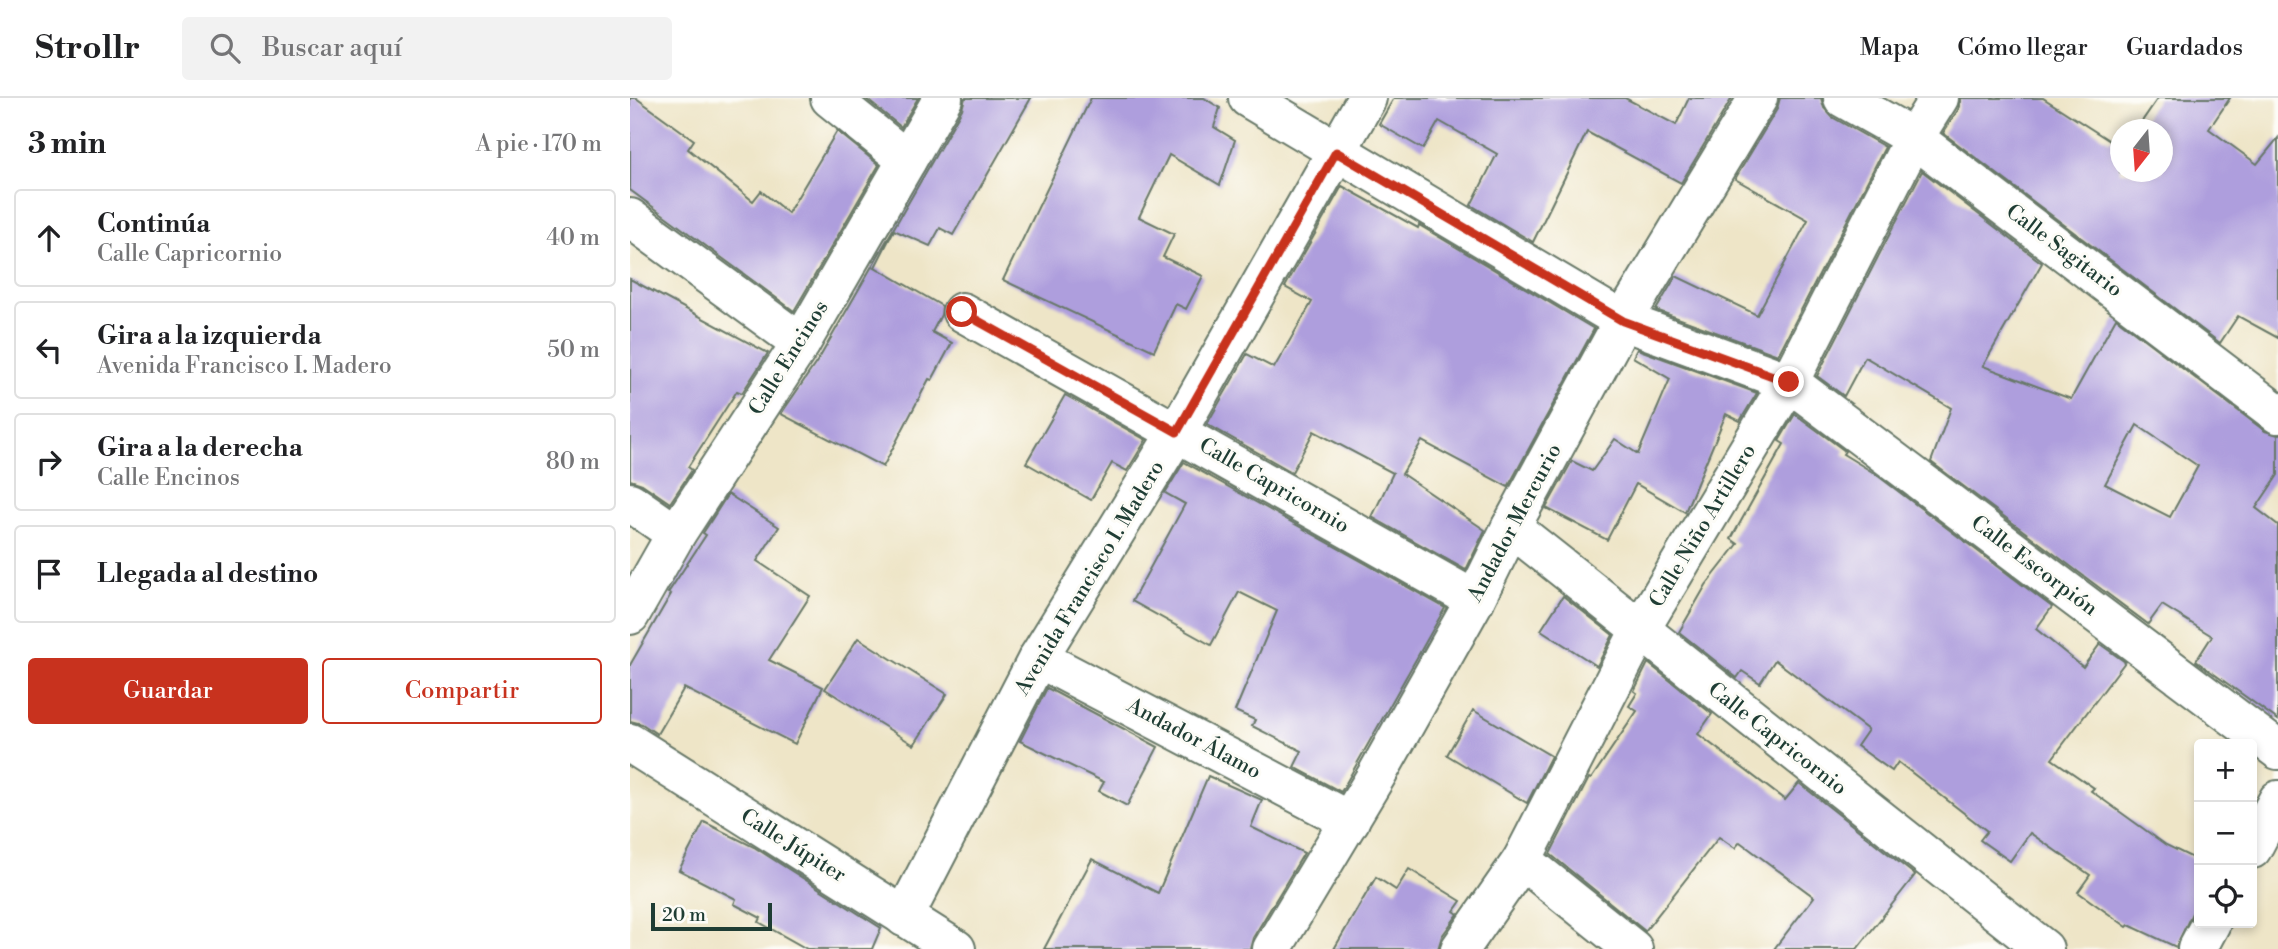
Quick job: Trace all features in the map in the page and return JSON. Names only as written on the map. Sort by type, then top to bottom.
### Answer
[{"type":"street","points":[[830,98],[907,160]]},
{"type":"street","name":"Calle Encinos","points":[[630,615],[676,534],[801,342],[943,98]]},
{"type":"street","points":[[1248,98],[1623,321],[1789,382]]},
{"type":"street","name":"Avenida Francisco I. Madero","points":[[904,916],[1038,658],[1177,432],[1367,98]]},
{"type":"street","name":"Andador Mercurio","points":[[1272,949],[1350,821],[1475,600],[1511,527],[1623,321],[1758,98]]},
{"type":"street","name":"Calle Sagitario","points":[[1843,98],[1914,138],[2278,414]]},
{"type":"street","name":"Calle Niño Artillero","points":[[1460,949],[1522,860],[1640,630],[1789,382],[1914,138],[1939,98]]},
{"type":"street","points":[[630,218],[801,342]]},
{"type":"street","name":"Calle Capricornio","points":[[962,312],[1475,600]]},
{"type":"street","name":"Calle Escorpión","points":[[1789,382],[2278,750]]},
{"type":"street","points":[[630,502],[676,534]]},
{"type":"street","name":"Calle Capricornio","points":[[1511,527],[2044,949]]},
{"type":"street","name":"Andador Álamo","points":[[1038,658],[1350,821]]},
{"type":"street","name":"Calle Júpiter","points":[[630,743],[956,949]]},
{"type":"street","points":[[2257,840],[2278,800]]},
{"type":"street","points":[[1522,860],[1633,949]]},
{"type":"street","points":[[2197,949],[2208,928]]},
{"type":"building","points":[[630,98],[636,98],[694,140],[688,149],[753,201],[761,191],[788,213],[837,131],[879,165],[794,311],[630,190]]},
{"type":"building","points":[[865,98],[918,98],[901,127]]},
{"type":"building","points":[[965,98],[1031,98],[953,235],[940,228],[930,246],[894,230],[875,267],[942,306],[941,315],[932,332],[952,343],[932,380],[929,379],[883,467],[781,414],[820,357],[962,109]]},
{"type":"building","points":[[1091,98],[1204,98],[1220,108],[1214,127],[1235,140],[1220,185],[1169,155],[1139,217],[1174,234],[1163,257],[1203,276],[1186,309],[1176,304],[1154,351],[1003,280]]},
{"type":"building","points":[[1394,98],[1625,98],[1676,125],[1689,98],[1732,98],[1681,183],[1587,132],[1533,242],[1471,205],[1497,154],[1439,121],[1423,149],[1379,124]]},
{"type":"building","points":[[1780,98],[1821,98],[1824,108],[1832,117],[1885,147],[1778,355],[1656,310],[1676,276],[1757,315],[1808,220],[1735,179],[1777,109]]},
{"type":"building","points":[[1961,98],[2043,98],[2110,141],[2110,182],[2173,182],[2173,119],[2144,119],[2158,98],[2230,98],[2209,129],[2257,164],[2278,138],[2278,338],[2238,316],[2220,343],[1943,133],[1958,110]]},
{"type":"building","points":[[1922,171],[2042,263],[1983,366],[2071,399],[2116,318],[2265,431],[2278,435],[2278,475],[2256,508],[2278,525],[2278,720],[2196,661],[2212,636],[2162,605],[2148,624],[1931,462],[1951,408],[1865,357],[1844,396],[1817,376]],"holes":[[[2137,425],[2198,466],[2170,517],[2105,484]]]},
{"type":"building","points":[[1342,186],[1418,228],[1419,225],[1594,329],[1508,487],[1422,441],[1402,474],[1485,530],[1466,570],[1372,517],[1393,473],[1314,431],[1292,472],[1207,424],[1247,354],[1274,368],[1312,302],[1285,287]]},
{"type":"building","points":[[630,279],[768,353],[742,393],[737,391],[688,467],[692,470],[670,503],[642,484],[630,480]]},
{"type":"building","points":[[1637,349],[1757,393],[1740,421],[1726,414],[1685,512],[1636,484],[1607,540],[1546,508],[1572,461],[1592,471],[1615,439],[1638,454],[1670,379],[1633,357]]},
{"type":"building","points":[[1065,395],[1146,440],[1127,471],[1112,463],[1091,500],[1026,463]]},
{"type":"building","points":[[1795,414],[1845,451],[1843,454],[1874,473],[2052,607],[2036,629],[2083,667],[2100,644],[2125,662],[2052,759],[2094,788],[2091,791],[2166,845],[2194,859],[2194,911],[2176,947],[2129,925],[2127,927],[2078,892],[2090,875],[2030,833],[2010,861],[1980,840],[1987,831],[1898,762],[1892,771],[1857,746],[1868,730],[1775,660],[1760,683],[1742,671],[1737,678],[1679,632],[1706,585],[1738,544],[1731,539],[1784,444],[1779,441]]},
{"type":"building","points":[[1184,462],[1445,608],[1341,792],[1294,767],[1302,751],[1252,726],[1255,720],[1235,711],[1277,611],[1239,592],[1211,645],[1132,601],[1185,504],[1165,493]]},
{"type":"building","points":[[728,494],[779,527],[757,561],[810,596],[769,660],[823,687],[795,744],[684,688],[657,734],[642,724],[630,721],[630,665],[671,594],[668,593],[706,535],[703,533]]},
{"type":"building","points":[[1563,596],[1613,635],[1597,666],[1541,630]]},
{"type":"building","points":[[858,638],[947,694],[914,745],[825,689]]},
{"type":"building","points":[[1648,663],[1712,714],[1698,734],[1785,800],[1799,783],[1915,875],[1857,949],[1774,949],[1814,897],[1740,842],[1735,848],[1719,837],[1645,931],[1550,854],[1589,778],[1591,779],[1637,711],[1629,706]]},
{"type":"building","points":[[1047,688],[1158,747],[1127,806],[1099,791],[1104,782],[1020,741]]},
{"type":"building","points":[[1473,710],[1551,756],[1527,803],[1447,755]]},
{"type":"building","points":[[1208,776],[1262,800],[1251,827],[1304,853],[1253,938],[1250,949],[1044,949],[1092,859],[1158,893]]},
{"type":"building","points":[[704,822],[754,847],[881,928],[872,949],[807,949],[759,922],[761,918],[734,904],[736,899],[679,870]]},
{"type":"building","points":[[1409,869],[1461,901],[1454,911],[1458,914],[1442,936],[1438,949],[1334,949],[1376,877],[1396,890]]},
{"type":"route","points":[[962,312],[1177,432],[1336,152],[1623,321],[1789,382]]}]
